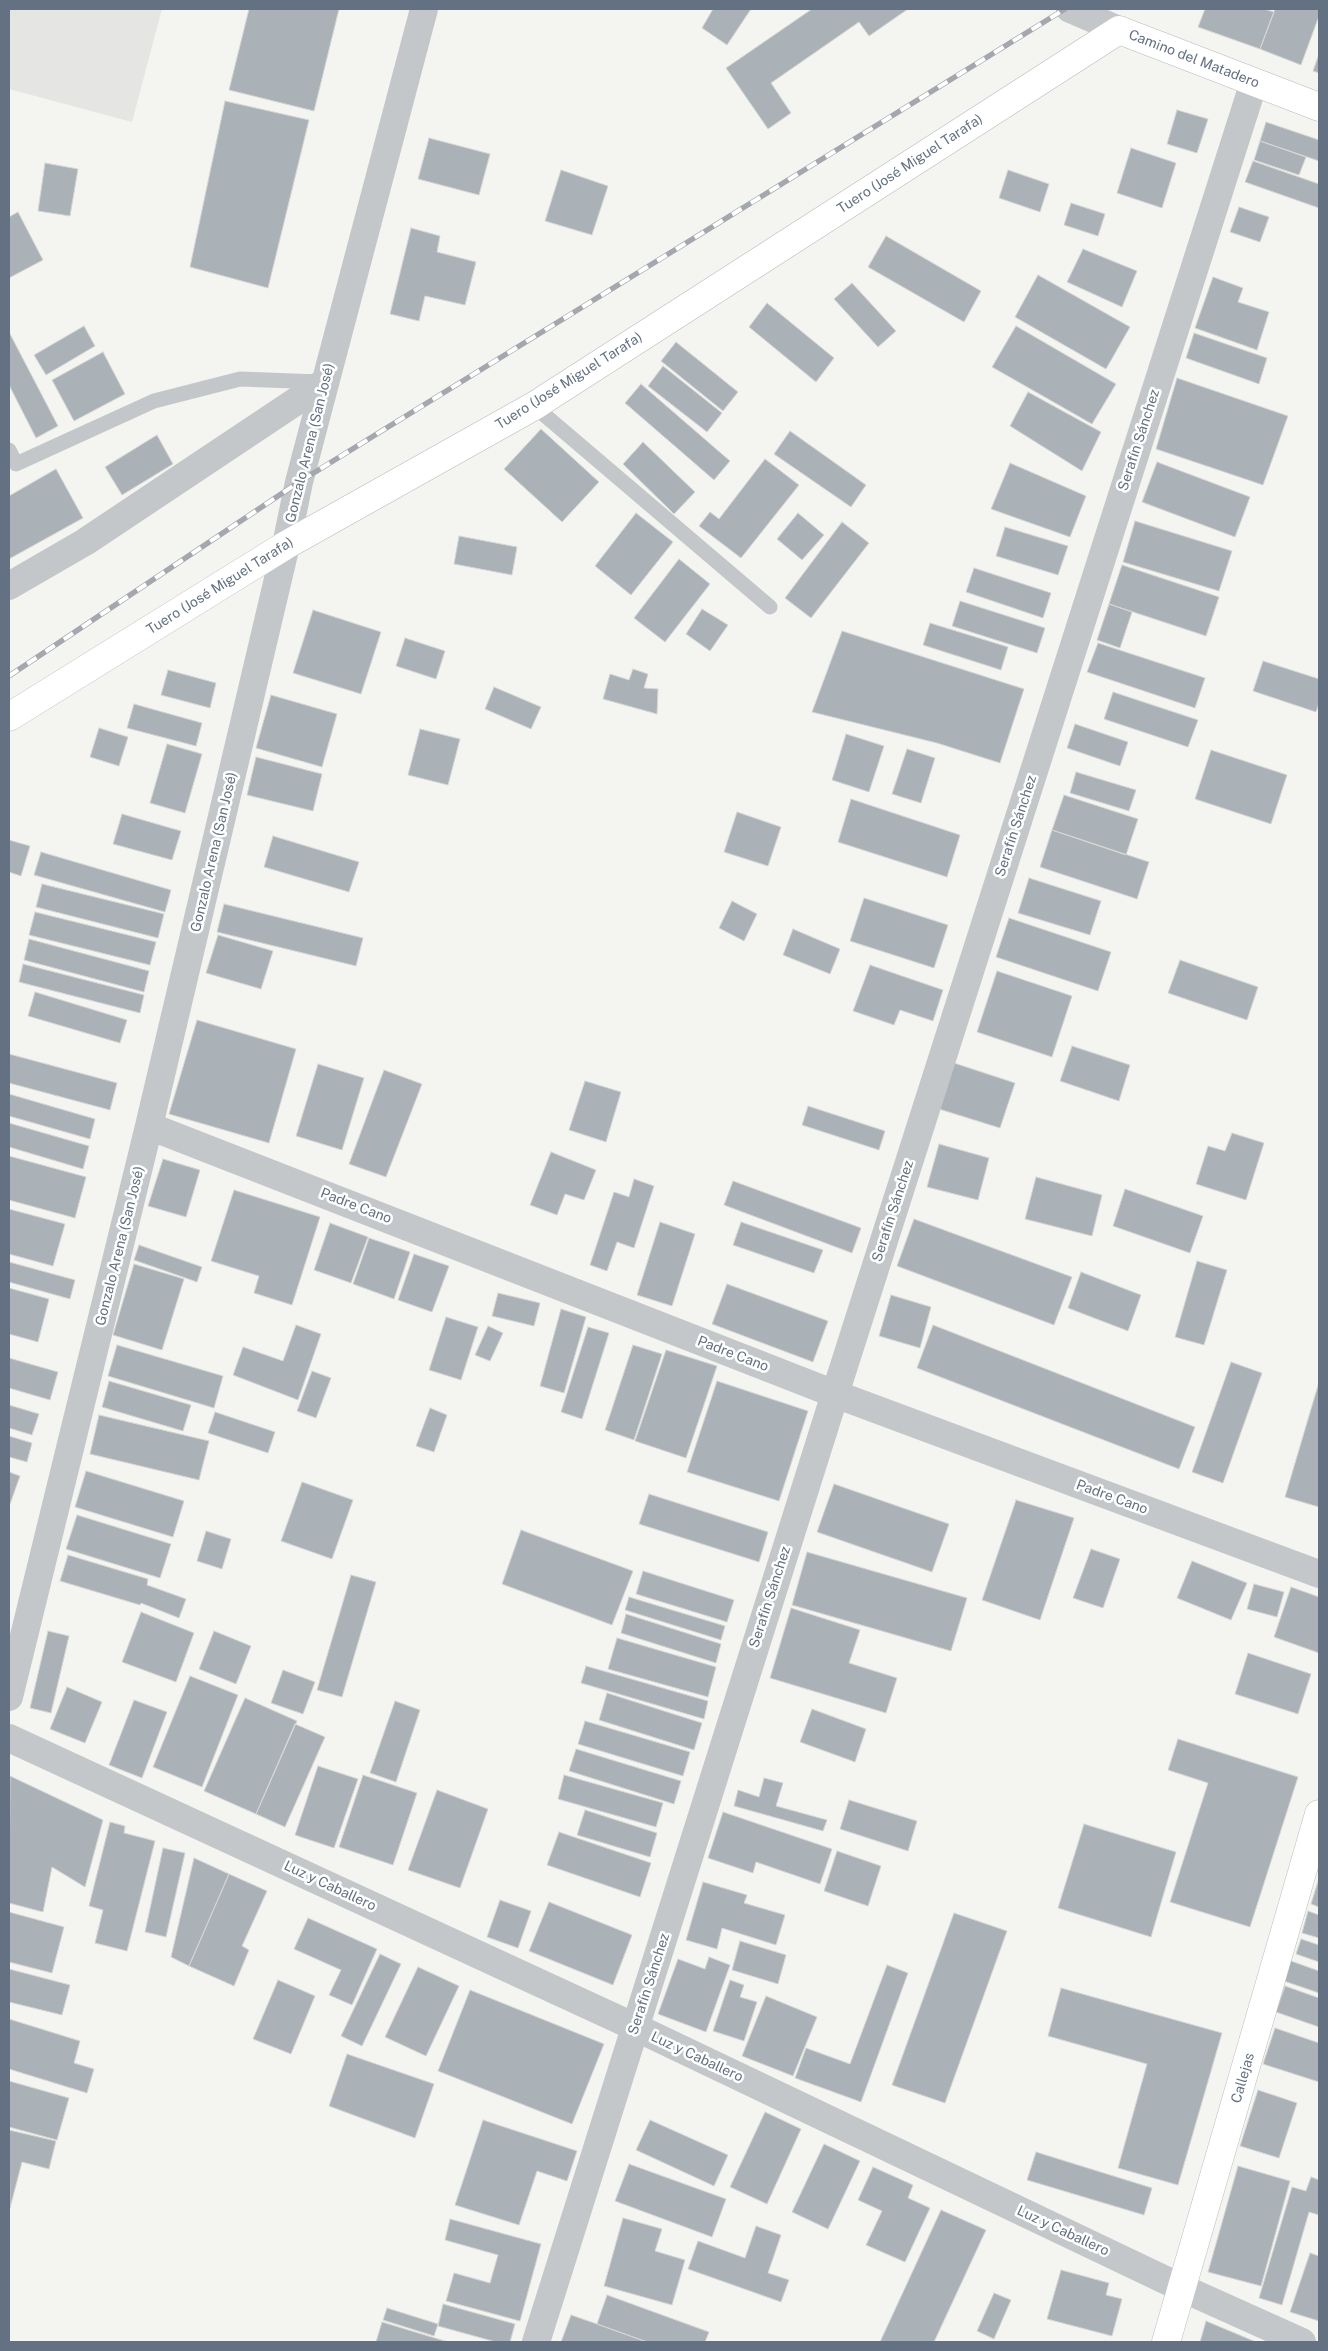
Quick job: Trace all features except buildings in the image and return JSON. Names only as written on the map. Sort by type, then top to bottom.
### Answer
[{"type":"main road","name":"Camino del Matadero","points":[[1119,30],[1319,107]]},
{"type":"main road","name":"Tuero (José Miguel Tarafa)","points":[[9,716],[286,545],[534,406],[1119,30]]},
{"type":"main road","name":"Callejas","points":[[1166,2342],[1319,1814]]},
{"type":"street","name":"Gonzalo Arena (San José)","points":[[9,1697],[149,1126],[286,545],[299,482],[424,9]]},
{"type":"street","name":"Camino del Matadero","points":[[1070,9],[1119,30]]},
{"type":"street","name":"Serafín Sánchez","points":[[536,2342],[835,1394],[1254,82]]},
{"type":"street","points":[[9,586],[85,542],[325,382]]},
{"type":"street","name":"Padre Cano","points":[[149,1126],[835,1394],[1319,1574]]},
{"type":"street","name":"Luz y Caballero","points":[[9,1738],[635,2028],[1182,2288],[1302,2342]]},
{"type":"lane","points":[[9,450],[16,464],[154,401],[240,379],[325,382]]},
{"type":"lane","points":[[534,406],[770,608]]},
{"type":"shaded area","points":[[9,9],[162,9],[132,122],[9,89]]},
{"type":"railway","points":[[9,676],[299,482],[1065,9]]}]
